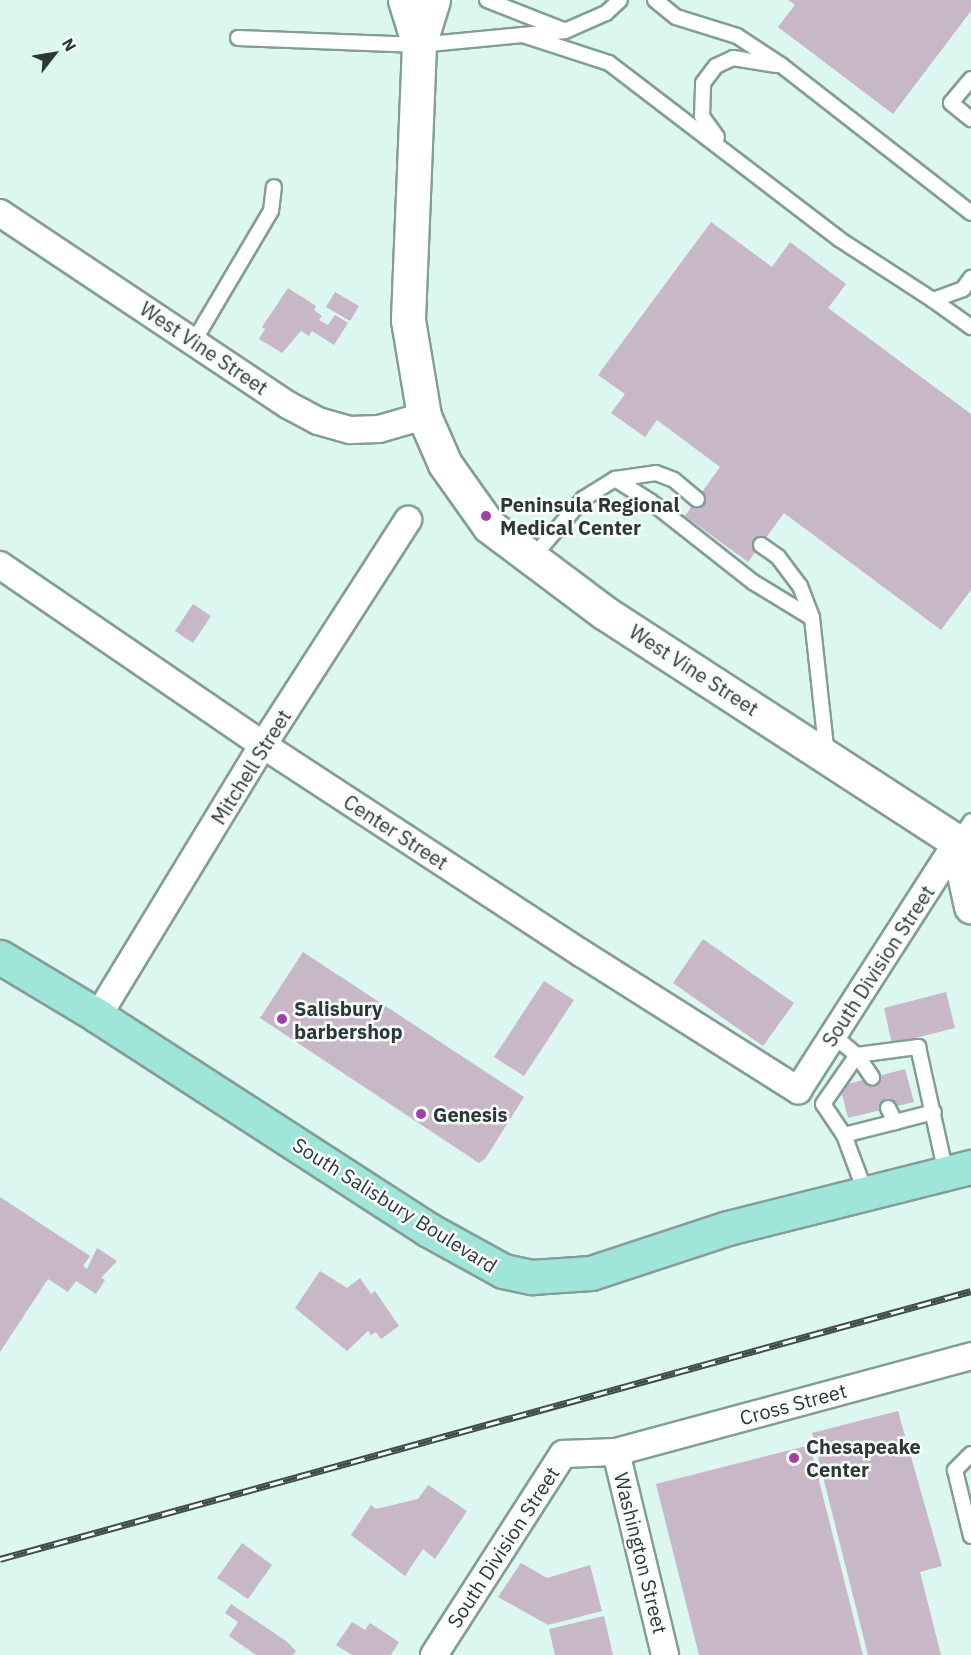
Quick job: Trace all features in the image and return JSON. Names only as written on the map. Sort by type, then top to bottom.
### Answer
[{"type":"main road","name":"South Salisbury Boulevard","points":[[0,957],[98,1016],[427,1229],[503,1271],[532,1277],[591,1273],[728,1228],[959,1170]]},
{"type":"street","name":"West Vine Street","points":[[405,0],[419,45]]},
{"type":"street","name":"West Vine Street","points":[[433,0],[419,45],[408,320],[424,416],[465,496],[489,526],[605,613],[827,757],[964,832]]},
{"type":"street","name":"West Vine Street","points":[[0,213],[318,421],[350,430],[380,429],[424,416]]},
{"type":"street","name":"Mitchell Street","points":[[98,1016],[263,745],[408,520]]},
{"type":"street","name":"Center Street","points":[[0,565],[263,745],[581,953],[798,1090]]},
{"type":"street","name":"South Division Street","points":[[798,1090],[964,832]]},
{"type":"street","points":[[964,832],[971,906]]},
{"type":"street","name":"Cross Street","points":[[616,1452],[971,1356]]},
{"type":"street","name":"South Division Street","points":[[434,1655],[562,1454],[616,1452]]},
{"type":"street","name":"Washington Street","points":[[616,1452],[665,1655]]},
{"type":"lane","points":[[487,0],[565,31]]},
{"type":"lane","points":[[238,38],[419,45],[565,31],[606,13],[620,0]]},
{"type":"lane","points":[[655,0],[676,17],[737,36],[781,65],[970,210]]},
{"type":"lane","points":[[523,35],[609,63],[839,239],[971,327]]},
{"type":"lane","points":[[726,151],[702,116],[703,83],[716,66],[734,58],[781,65]]},
{"type":"lane","points":[[971,79],[951,104],[971,119]]},
{"type":"lane","points":[[194,340],[271,211],[274,187]]},
{"type":"lane","points":[[933,300],[963,289],[971,278]]},
{"type":"lane","points":[[532,558],[583,499],[615,479],[656,474],[674,480],[697,499]]},
{"type":"lane","points":[[615,479],[650,501],[753,582],[812,618]]},
{"type":"lane","points":[[761,545],[778,557],[800,586],[812,618],[827,757]]},
{"type":"lane","points":[[834,1036],[857,1055],[873,1077]]},
{"type":"lane","points":[[824,1104],[857,1055],[918,1047],[934,1112],[959,1170]]},
{"type":"lane","points":[[798,1090],[824,1104],[844,1135],[866,1194]]},
{"type":"lane","points":[[888,1108],[895,1122]]},
{"type":"lane","points":[[844,1135],[934,1112]]},
{"type":"lane","points":[[971,1454],[955,1470],[971,1536]]},
{"type":"building","points":[[788,0],[971,0],[971,11],[893,114],[778,27],[795,5]]},
{"type":"building","points":[[711,222],[772,267],[790,242],[846,284],[828,308],[971,414],[971,590],[941,630],[784,513],[748,562],[685,516],[720,467],[657,420],[645,437],[611,413],[625,394],[598,375]]},
{"type":"building","points":[[288,288],[316,306],[314,310],[322,316],[319,320],[328,325],[335,315],[348,323],[334,345],[312,331],[309,336],[301,331],[282,353],[259,339],[265,329],[262,327]]},
{"type":"building","points":[[335,292],[359,306],[350,321],[326,307]]},
{"type":"building","points":[[193,604],[211,616],[193,643],[175,631]]},
{"type":"building","points":[[703,939],[794,1003],[763,1046],[673,983]]},
{"type":"building","points":[[303,952],[524,1097],[485,1159],[479,1163],[260,1018]]},
{"type":"building","points":[[544,981],[574,1000],[524,1076],[494,1057]]},
{"type":"building","points":[[946,992],[955,1028],[892,1044],[884,1008]]},
{"type":"building","points":[[905,1069],[914,1102],[848,1118],[840,1086]]},
{"type":"building","points":[[0,1197],[90,1256],[83,1266],[87,1269],[97,1248],[117,1261],[101,1278],[105,1280],[96,1294],[76,1281],[68,1292],[48,1279],[0,1352]]},
{"type":"building","points":[[320,1271],[347,1288],[360,1278],[371,1294],[375,1291],[399,1326],[381,1339],[376,1332],[371,1335],[368,1331],[347,1351],[295,1308]]},
{"type":"building","points":[[898,1411],[942,1566],[920,1572],[941,1655],[868,1655],[812,1433]]},
{"type":"building","points":[[810,1445],[863,1655],[699,1655],[656,1484]]},
{"type":"building","points":[[428,1485],[467,1511],[435,1559],[423,1549],[405,1576],[351,1535],[371,1505],[376,1509],[418,1499]]},
{"type":"building","points":[[242,1543],[272,1565],[248,1599],[217,1578]]},
{"type":"building","points":[[521,1563],[547,1578],[590,1565],[602,1611],[548,1625],[498,1597]]},
{"type":"building","points":[[231,1604],[286,1641],[296,1651],[293,1655],[256,1655],[229,1636],[238,1622],[225,1613]]},
{"type":"building","points":[[604,1616],[613,1655],[555,1655],[549,1629]]},
{"type":"building","points":[[352,1622],[365,1630],[370,1623],[399,1642],[391,1655],[352,1655],[336,1645]]},
{"type":"railway","points":[[0,1559],[971,1291]]},
{"type":"place","name":"Peninsula Regional Medical Center","points":[[486,516]]},
{"type":"place","name":"Salisbury barbershop","points":[[282,1019]]},
{"type":"place","name":"Genesis","points":[[421,1114]]},
{"type":"place","name":"Chesapeake Center","points":[[794,1458]]}]
